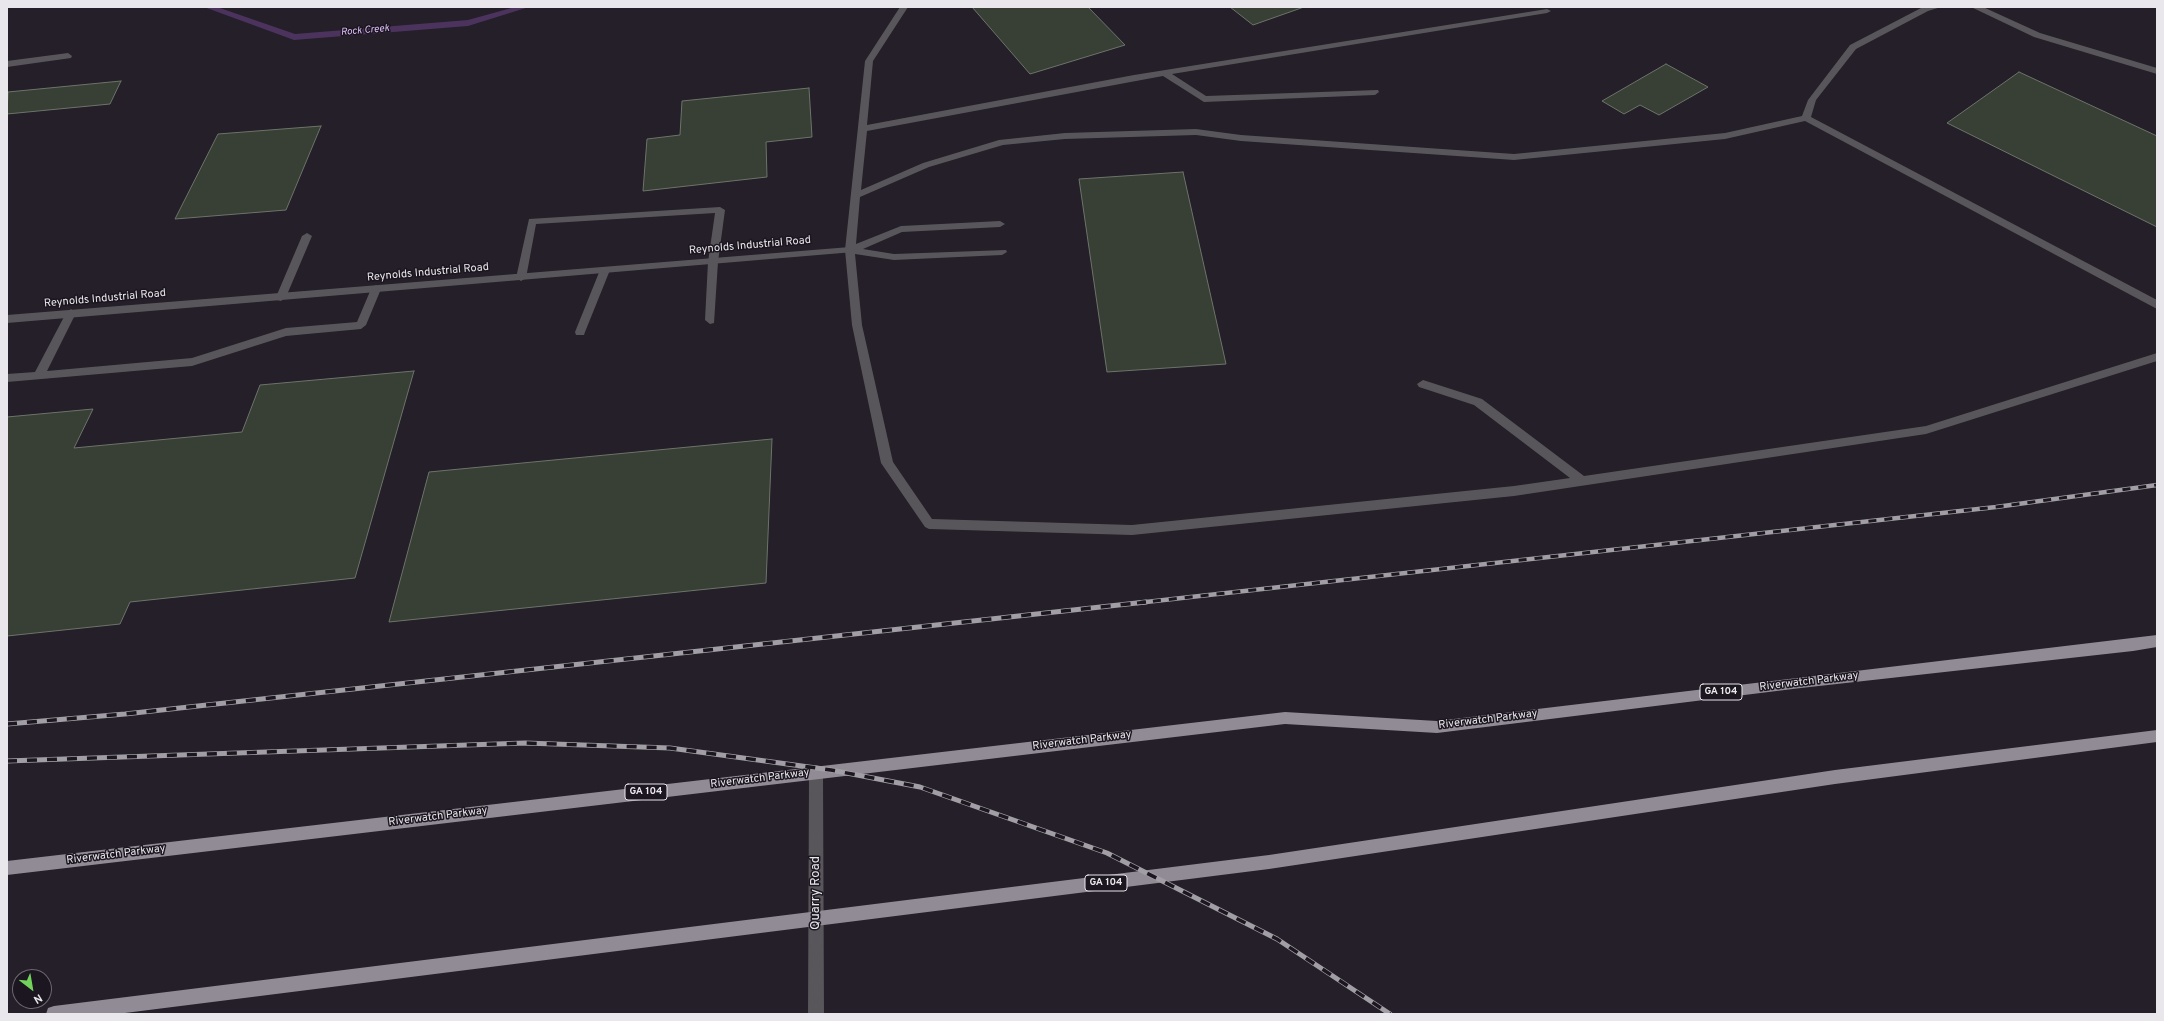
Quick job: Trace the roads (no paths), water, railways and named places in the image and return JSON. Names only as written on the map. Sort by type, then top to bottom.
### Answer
[{"type":"main road","name":"Riverwatch Parkway","points":[[7,868],[1285,718],[1437,727],[1801,682],[2133,645],[2157,640]]},
{"type":"main road","name":"GA 104","points":[[54,1014],[1269,862],[1835,776],[2157,736]]},
{"type":"street","points":[[904,7],[869,61],[850,250],[857,325],[887,464],[928,524],[1132,530],[1514,491],[1926,430],[2157,357]]},
{"type":"street","points":[[1806,118],[1812,100],[1853,46],[1926,9],[1937,7]]},
{"type":"street","points":[[1975,7],[1997,15],[2037,35],[2157,71]]},
{"type":"street","points":[[862,129],[1164,73],[1547,11]]},
{"type":"street","points":[[7,64],[68,56]]},
{"type":"street","points":[[1164,73],[1204,99],[1375,92]]},
{"type":"street","points":[[855,196],[926,165],[1002,142],[1065,136],[1196,132],[1241,138],[1514,157],[1725,136],[1806,118],[2157,305]]},
{"type":"street","points":[[520,278],[532,221],[720,210],[713,262],[710,320]]},
{"type":"street","points":[[850,250],[901,229],[1000,224]]},
{"type":"street","points":[[280,297],[307,236]]},
{"type":"street","points":[[850,250],[894,257],[1002,252]]},
{"type":"street","name":"Reynolds Industrial Road","points":[[7,318],[520,278],[850,250]]},
{"type":"street","points":[[580,332],[605,270]]},
{"type":"street","points":[[7,378],[192,362],[286,332],[361,325],[376,289]]},
{"type":"street","points":[[40,375],[71,313]]},
{"type":"street","points":[[1423,384],[1478,402],[1582,481]]},
{"type":"street","name":"Quarry Road","points":[[816,772],[816,1014]]},
{"type":"waterway","name":"Rock Creek","points":[[208,7],[294,37],[468,23],[525,7]]},
{"type":"railway","points":[[1143,602],[1996,507],[2157,485]]},
{"type":"railway","points":[[7,724],[125,714],[1143,602]]},
{"type":"railway","points":[[1137,603],[1143,602]]},
{"type":"railway","points":[[7,761],[525,743],[670,748],[831,770],[920,787],[1107,853],[1277,939],[1390,1014]]}]
